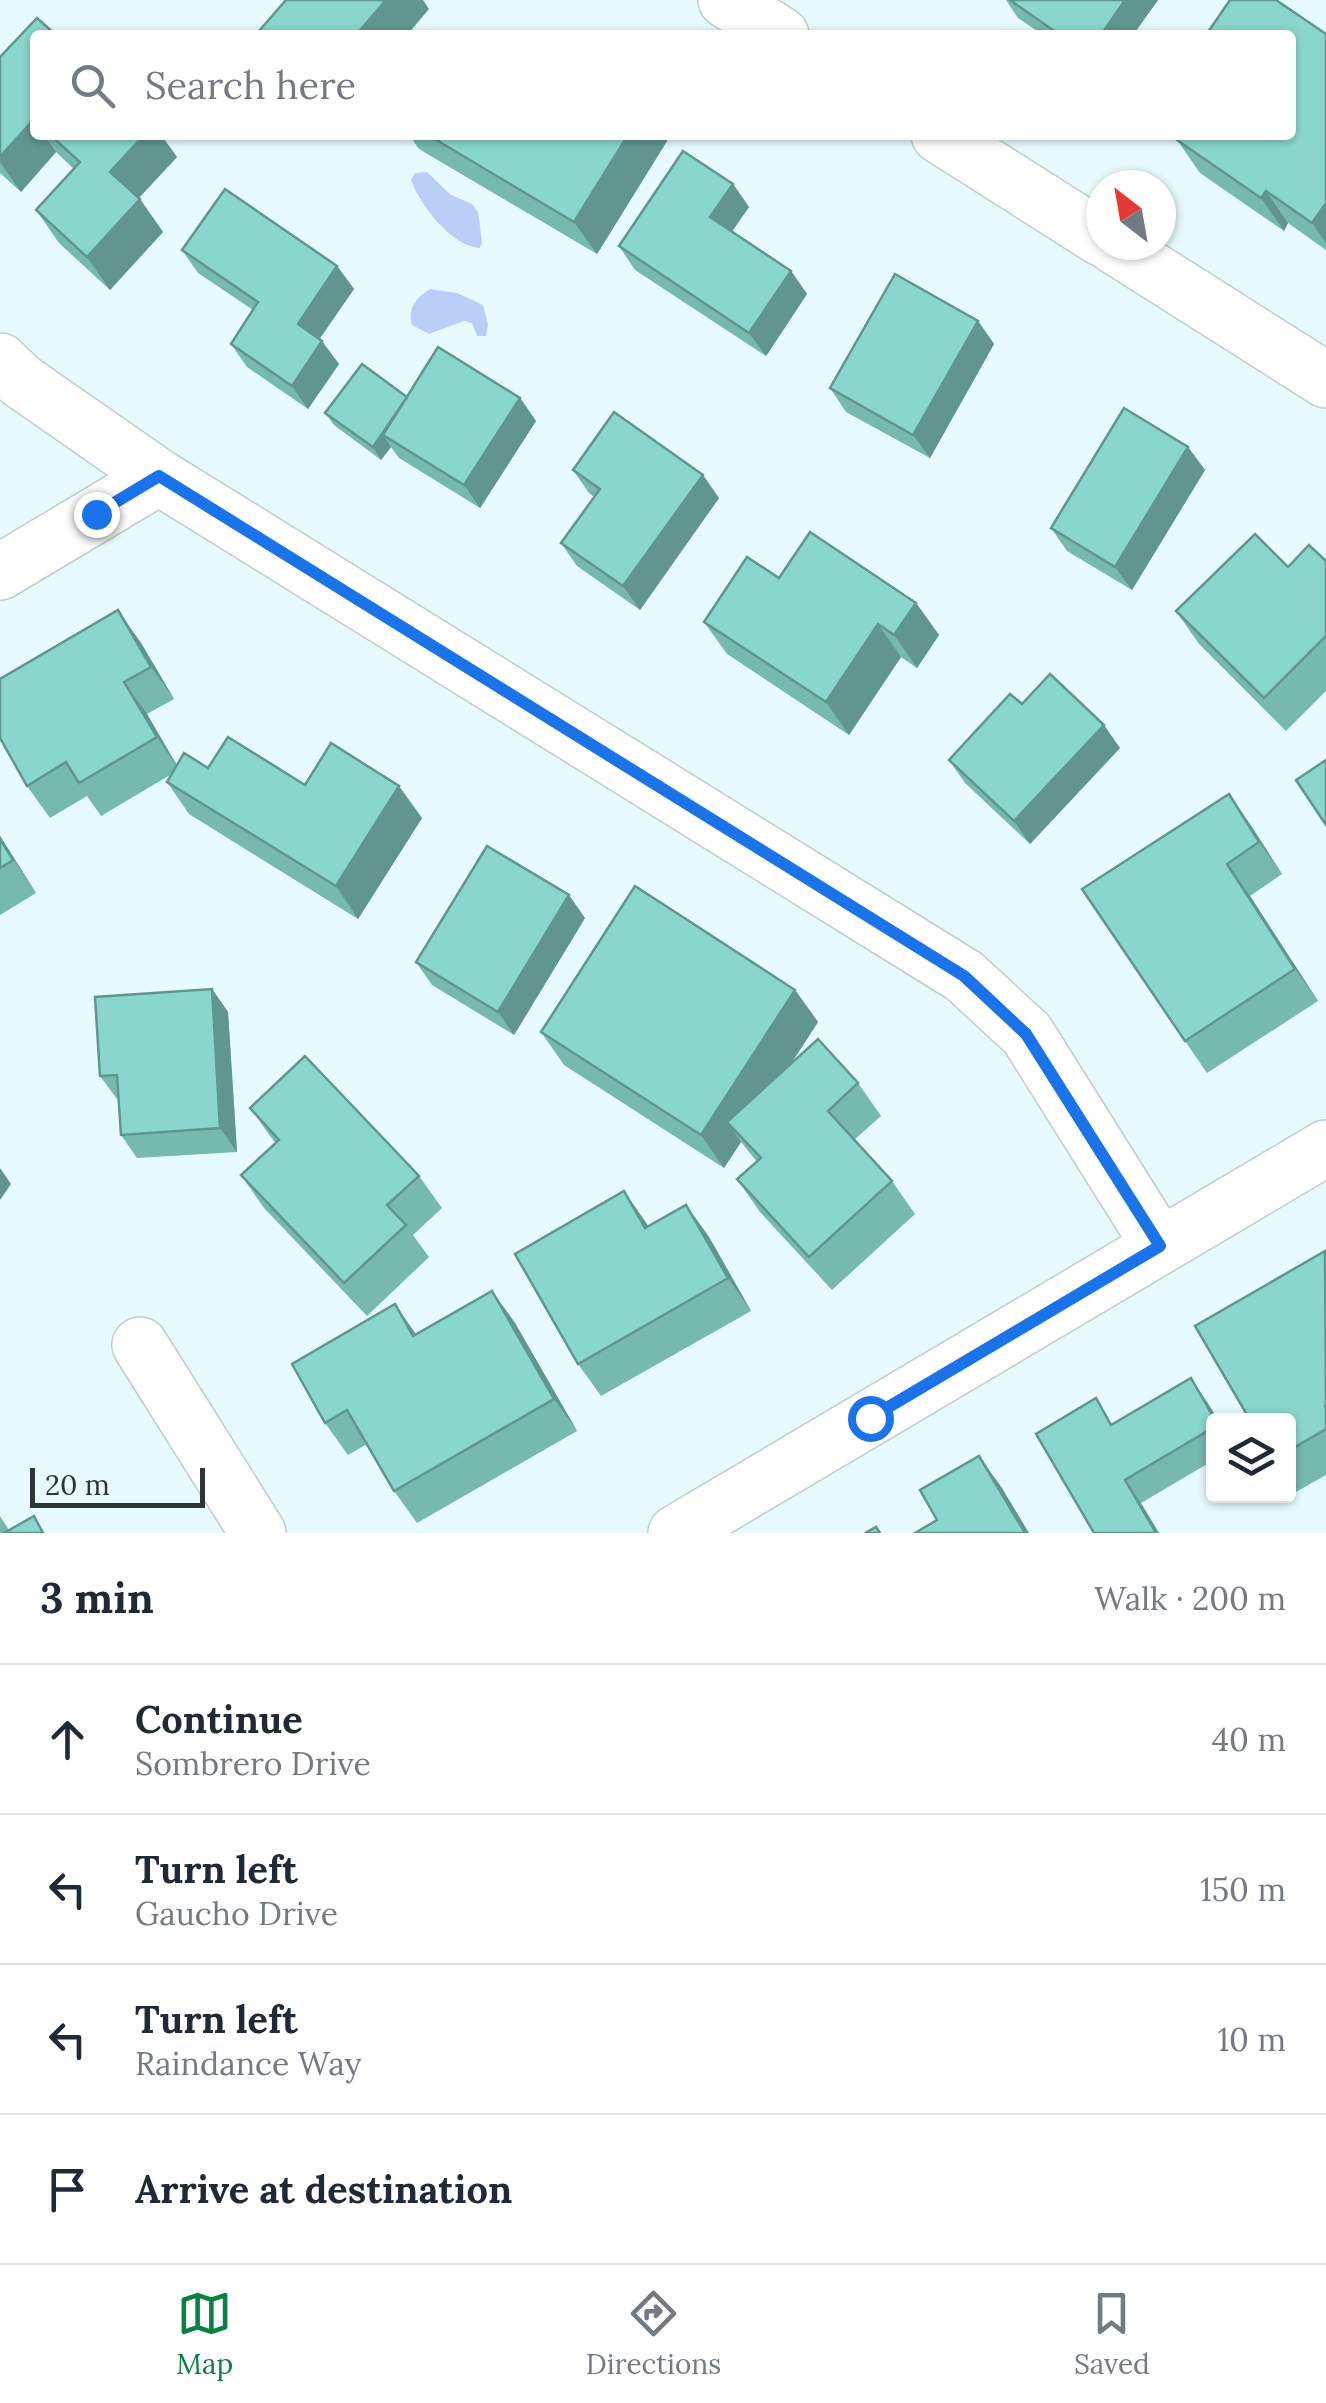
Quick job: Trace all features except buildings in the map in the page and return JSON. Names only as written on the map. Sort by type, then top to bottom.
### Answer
[{"type":"street","points":[[726,0],[773,30]]},
{"type":"street","points":[[947,140],[1086,228]]},
{"type":"street","points":[[1136,260],[1326,380]]},
{"type":"street","points":[[0,361],[20,381],[159,476],[964,976],[1026,1034],[1160,1246]]},
{"type":"street","points":[[0,572],[159,476]]},
{"type":"street","points":[[676,1533],[1326,1148]]},
{"type":"street","points":[[140,1345],[258,1533]]},
{"type":"water","points":[[427,172],[451,195],[472,204],[478,212],[480,248],[448,233],[429,212],[411,180],[415,173]]},
{"type":"water","points":[[430,289],[457,293],[483,305],[488,324],[486,336],[477,336],[472,323],[464,321],[429,334],[412,325],[414,304]]},
{"type":"route","points":[[96,514],[159,476],[964,976],[1026,1034],[1160,1246],[870,1418]]}]
